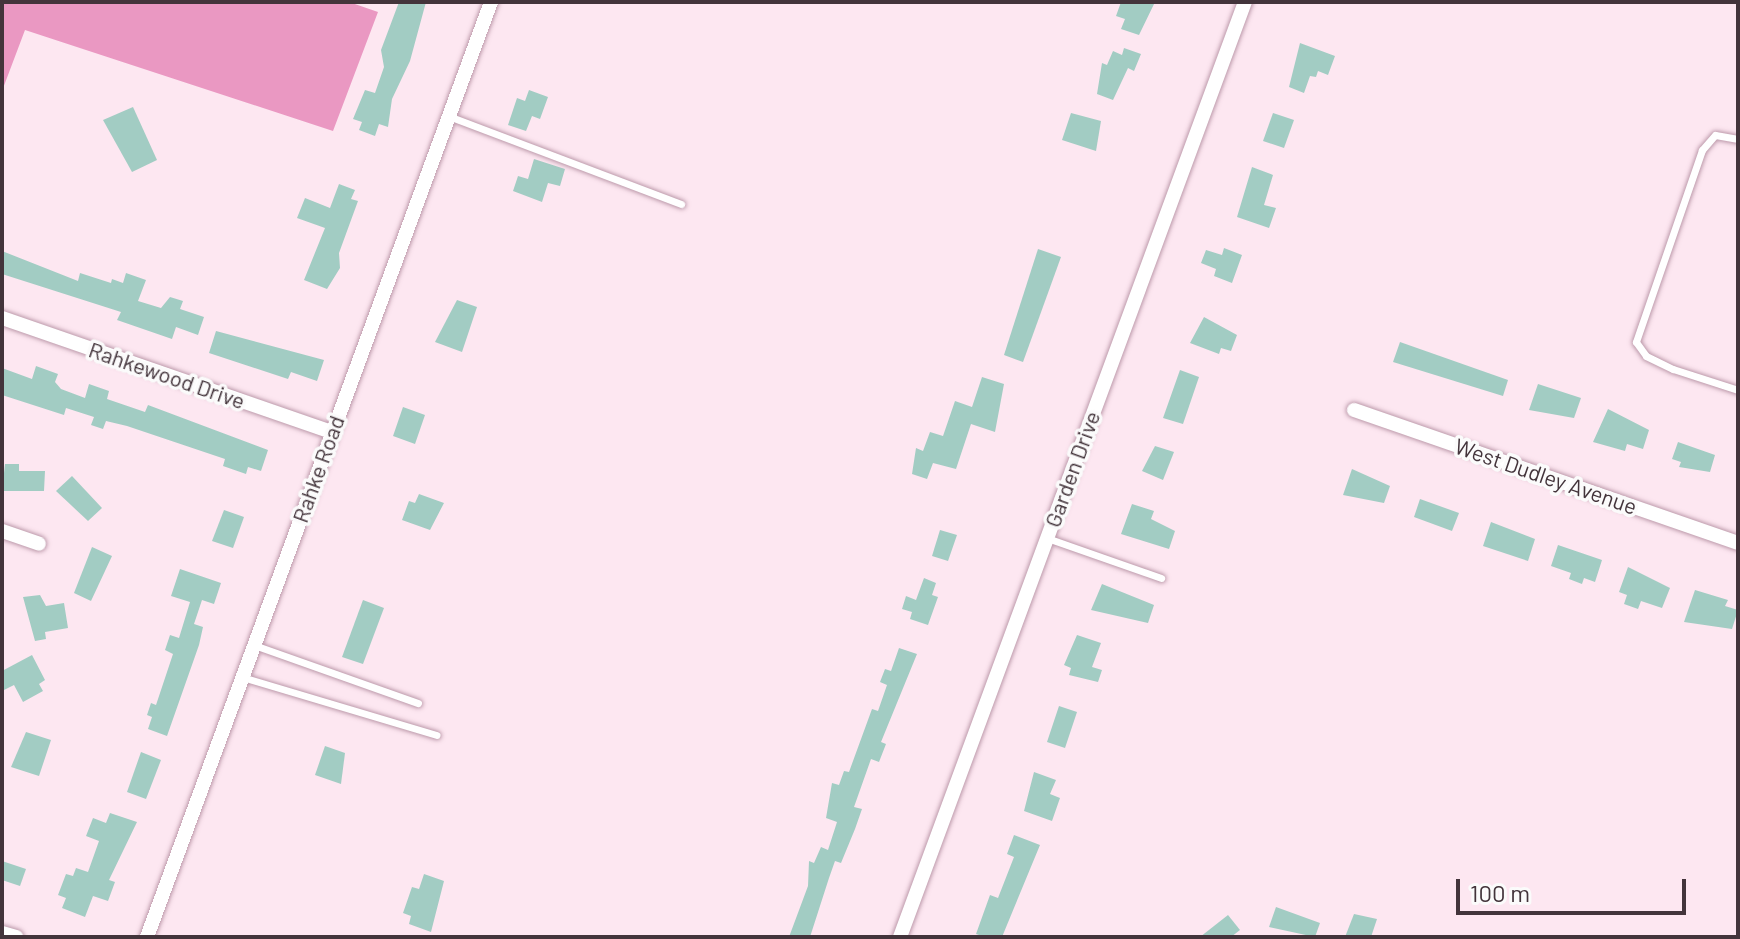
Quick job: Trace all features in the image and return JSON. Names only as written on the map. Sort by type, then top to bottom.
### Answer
[{"type":"street","name":"Rahke Road","points":[[147,937],[491,2]]},
{"type":"street","name":"Garden Drive","points":[[900,937],[1245,2]]},
{"type":"street","name":"Rahkewood Drive","points":[[2,318],[332,432]]},
{"type":"street","name":"West Dudley Avenue","points":[[1354,410],[1738,543]]},
{"type":"street","points":[[2,531],[39,544]]},
{"type":"street","points":[[2,933],[16,937]]},
{"type":"lane","points":[[451,117],[681,204]]},
{"type":"lane","points":[[1738,139],[1715,135],[1702,150],[1636,342],[1646,356],[1673,369],[1738,390]]},
{"type":"lane","points":[[1047,538],[1161,578]]},
{"type":"lane","points":[[254,645],[418,703]]},
{"type":"lane","points":[[242,677],[437,735]]},
{"type":"shaded area","points":[[2,2],[349,2],[378,12],[333,131],[25,30],[2,91]]},
{"type":"building","points":[[399,2],[426,2],[410,61],[392,99],[388,127],[379,124],[375,136],[359,130],[362,122],[353,119],[365,90],[375,93],[384,67],[381,50]]},
{"type":"building","points":[[1121,2],[1155,2],[1139,35],[1121,29],[1125,19],[1116,16]]},
{"type":"building","points":[[1300,43],[1335,56],[1328,75],[1318,71],[1316,77],[1310,76],[1304,93],[1289,87]]},
{"type":"building","points":[[1124,48],[1141,54],[1134,71],[1128,68],[1113,100],[1097,94],[1102,63],[1107,65],[1113,51],[1122,55]]},
{"type":"building","points":[[529,90],[548,97],[540,119],[532,116],[526,131],[508,125],[517,98],[525,101]]},
{"type":"building","points":[[133,107],[157,160],[132,172],[103,120]]},
{"type":"building","points":[[1071,113],[1101,121],[1096,151],[1062,140]]},
{"type":"building","points":[[1273,113],[1294,120],[1284,148],[1263,141]]},
{"type":"building","points":[[534,159],[565,169],[560,186],[548,183],[542,202],[513,191],[518,176],[528,179]]},
{"type":"building","points":[[1252,167],[1273,175],[1264,205],[1276,208],[1269,228],[1237,217]]},
{"type":"building","points":[[339,184],[355,190],[351,199],[358,201],[339,253],[340,268],[327,289],[304,280],[325,228],[297,218],[305,198],[330,208]]},
{"type":"building","points":[[1224,248],[1242,255],[1232,283],[1214,276],[1216,269],[1201,263],[1206,250],[1222,255]]},
{"type":"building","points":[[1038,249],[1061,257],[1023,362],[1004,355]]},
{"type":"building","points":[[2,251],[78,281],[80,273],[111,283],[112,279],[123,283],[126,273],[146,280],[138,301],[161,308],[170,297],[183,301],[180,309],[204,317],[198,335],[176,327],[172,339],[117,320],[121,312],[2,274]]},
{"type":"building","points":[[457,300],[477,307],[462,352],[435,342]]},
{"type":"building","points":[[1204,317],[1237,335],[1231,351],[1221,348],[1219,354],[1190,343]]},
{"type":"building","points":[[216,331],[324,360],[317,381],[291,372],[288,379],[209,353]]},
{"type":"building","points":[[1400,342],[1508,380],[1503,396],[1393,362]]},
{"type":"building","points":[[36,366],[58,374],[55,382],[61,389],[85,398],[89,384],[109,391],[107,399],[145,412],[148,405],[268,450],[261,471],[248,467],[246,474],[223,466],[225,459],[127,426],[106,421],[103,429],[91,425],[94,417],[66,408],[64,415],[2,395],[2,368],[32,379]]},
{"type":"building","points":[[1180,370],[1199,377],[1183,424],[1163,418]]},
{"type":"building","points":[[982,377],[1004,384],[995,432],[971,424],[956,469],[933,463],[927,479],[912,474],[916,448],[923,451],[930,432],[943,436],[955,401],[972,407]]},
{"type":"building","points":[[1538,384],[1581,398],[1574,418],[1529,410]]},
{"type":"building","points":[[403,407],[425,415],[415,444],[393,436]]},
{"type":"building","points":[[1608,409],[1649,430],[1643,449],[1627,444],[1625,451],[1593,442]]},
{"type":"building","points":[[1678,442],[1715,455],[1710,472],[1679,467],[1681,462],[1672,459]]},
{"type":"building","points":[[1155,446],[1174,452],[1163,480],[1142,471]]},
{"type":"building","points":[[5,464],[19,464],[19,471],[45,471],[44,491],[2,491]]},
{"type":"building","points":[[1352,469],[1390,486],[1384,503],[1343,495]]},
{"type":"building","points":[[72,476],[102,508],[88,521],[56,491]]},
{"type":"building","points":[[419,494],[444,503],[430,530],[402,520],[409,501],[415,503]]},
{"type":"building","points":[[1420,499],[1459,513],[1452,531],[1414,517]]},
{"type":"building","points":[[1132,504],[1154,511],[1151,519],[1175,531],[1169,549],[1121,534]]},
{"type":"building","points":[[224,510],[244,517],[233,548],[212,541]]},
{"type":"building","points":[[1491,522],[1535,539],[1528,561],[1483,546]]},
{"type":"building","points":[[940,530],[957,535],[948,561],[932,556]]},
{"type":"building","points":[[1558,545],[1602,560],[1595,582],[1584,578],[1582,584],[1569,579],[1571,573],[1551,566]]},
{"type":"building","points":[[92,547],[112,556],[91,601],[74,593]]},
{"type":"building","points":[[1628,567],[1670,588],[1662,608],[1641,601],[1638,609],[1624,604],[1627,595],[1619,592]]},
{"type":"building","points":[[180,569],[221,583],[214,604],[202,600],[194,624],[203,627],[199,645],[167,736],[148,729],[152,717],[147,715],[151,703],[156,705],[173,654],[165,650],[170,635],[179,638],[190,602],[171,596]]},
{"type":"building","points":[[924,578],[936,583],[932,595],[938,597],[928,625],[910,619],[912,612],[902,609],[906,596],[916,600]]},
{"type":"building","points":[[1102,584],[1154,605],[1148,623],[1091,610]]},
{"type":"building","points":[[1695,590],[1728,600],[1725,606],[1738,610],[1732,629],[1684,622]]},
{"type":"building","points":[[40,595],[46,606],[64,603],[68,628],[45,632],[46,639],[35,641],[23,597]]},
{"type":"building","points":[[363,600],[384,608],[363,664],[342,657]]},
{"type":"building","points":[[1077,635],[1101,643],[1092,667],[1102,670],[1098,682],[1069,675],[1071,668],[1064,665]]},
{"type":"building","points":[[899,648],[917,654],[881,742],[886,744],[879,762],[871,759],[854,807],[862,809],[855,829],[841,863],[835,861],[810,937],[789,937],[808,886],[809,861],[814,863],[821,847],[828,850],[837,822],[826,818],[832,783],[839,785],[844,771],[849,772],[872,709],[878,711],[887,685],[880,682],[885,669],[891,671]]},
{"type":"building","points":[[32,655],[45,680],[39,684],[43,691],[23,702],[14,685],[2,691],[2,671]]},
{"type":"building","points":[[1059,706],[1077,712],[1065,748],[1047,742]]},
{"type":"building","points":[[26,732],[51,740],[39,776],[11,767]]},
{"type":"building","points":[[325,746],[345,753],[341,784],[315,775]]},
{"type":"building","points":[[141,752],[161,760],[146,799],[127,792]]},
{"type":"building","points":[[1034,772],[1056,780],[1050,794],[1060,798],[1052,821],[1024,811]]},
{"type":"building","points":[[110,813],[137,822],[109,880],[115,882],[108,901],[93,896],[85,917],[62,908],[66,898],[58,895],[66,874],[73,876],[76,868],[88,872],[99,841],[86,836],[93,818],[106,823]]},
{"type":"building","points":[[1014,835],[1040,845],[1002,937],[976,934],[990,895],[998,898],[1014,857],[1007,854]]},
{"type":"building","points":[[2,861],[26,869],[20,886],[2,880]]},
{"type":"building","points":[[424,874],[444,881],[431,932],[409,924],[411,916],[403,913],[412,887],[419,889]]},
{"type":"building","points":[[1276,907],[1320,923],[1315,937],[1269,927]]},
{"type":"building","points":[[1354,914],[1377,919],[1371,937],[1345,937]]},
{"type":"building","points":[[1228,915],[1240,930],[1231,937],[1200,937]]}]
